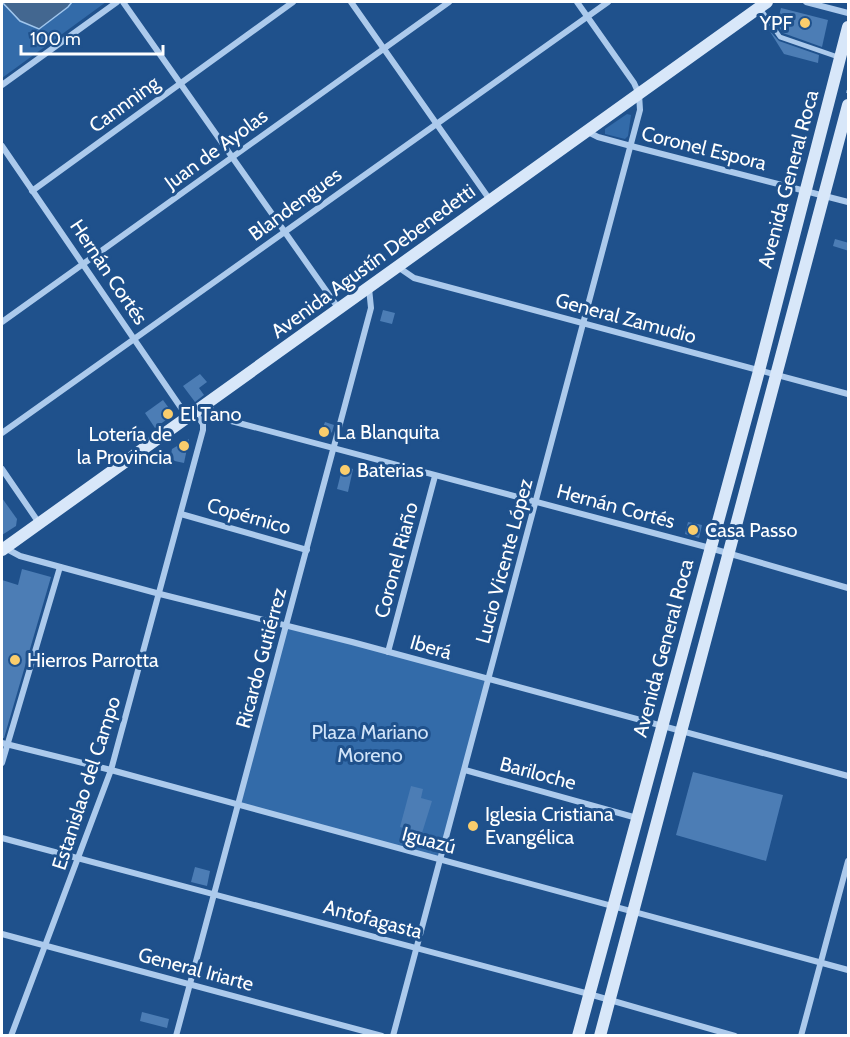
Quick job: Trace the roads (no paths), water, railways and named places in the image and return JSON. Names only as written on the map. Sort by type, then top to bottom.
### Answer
[{"type":"main road","name":"Avenida Agustín Debenedetti","points":[[3,549],[763,4]]},
{"type":"main road","name":"Avenida General Roca","points":[[578,1035],[759,371],[849,27]]},
{"type":"main road","name":"Avenida General Roca","points":[[600,1035],[849,105]]},
{"type":"street","points":[[2,85],[117,2]]},
{"type":"street","points":[[123,2],[182,82],[339,309]]},
{"type":"street","name":"Cannning","points":[[32,191],[293,2]]},
{"type":"street","points":[[351,2],[490,201]]},
{"type":"street","name":"Juan de Ayolas","points":[[2,322],[449,2]]},
{"type":"street","points":[[577,2],[634,83],[639,94]]},
{"type":"street","name":"Blandengues","points":[[2,433],[608,2]]},
{"type":"street","points":[[806,2],[849,13]]},
{"type":"street","name":"Lucio Vicente López","points":[[393,1035],[631,146],[640,110],[639,94]]},
{"type":"street","name":"Coronel Espora","points":[[587,131],[598,137],[631,146],[849,202]]},
{"type":"street","name":"Hernán Cortés","points":[[2,146],[135,340],[191,415],[203,424],[203,430]]},
{"type":"street","name":"General Zamudio","points":[[398,267],[414,279],[849,394]]},
{"type":"street","name":"Ricardo Gutiérrez","points":[[176,1035],[372,308],[369,288]]},
{"type":"street","name":"Hernán Cortés","points":[[206,404],[220,418],[710,548],[849,588]]},
{"type":"street","name":"Estanislao del Campo","points":[[11,1035],[111,770],[203,430]]},
{"type":"street","points":[[2,469],[39,523]]},
{"type":"street","name":"Coronel Riaño","points":[[388,652],[435,476]]},
{"type":"street","name":"Copérnico","points":[[181,513],[307,550]]},
{"type":"street","name":"Iberá","points":[[3,549],[20,556],[160,594],[388,652],[849,776]]},
{"type":"street","points":[[2,763],[5,744],[60,567]]},
{"type":"street","name":"Iguazú","points":[[5,744],[111,770],[849,970]]},
{"type":"street","name":"Bariloche","points":[[465,770],[637,818]]},
{"type":"street","name":"Antofagasta","points":[[2,838],[735,1035]]},
{"type":"street","points":[[801,1035],[849,861]]},
{"type":"street","name":"General Iriarte","points":[[2,934],[382,1035]]},
{"type":"lane","points":[[763,4],[780,37],[840,58]]},
{"type":"place","name":"YPF","points":[[805,23]]},
{"type":"place","name":"El Tano","points":[[168,414]]},
{"type":"place","name":"La Blanquita","points":[[324,432]]},
{"type":"place","name":"Lotería de la Provincia","points":[[184,446]]},
{"type":"place","name":"Baterias","points":[[345,470]]},
{"type":"place","name":"Casa Passo","points":[[693,530]]},
{"type":"place","name":"Hierros Parrotta","points":[[15,660]]},
{"type":"place","name":"Iglesia Cristiana Evangélica","points":[[473,826]]},
{"type":"park label","name":"Plaza Mariano Moreno","points":[[370,744]]}]
